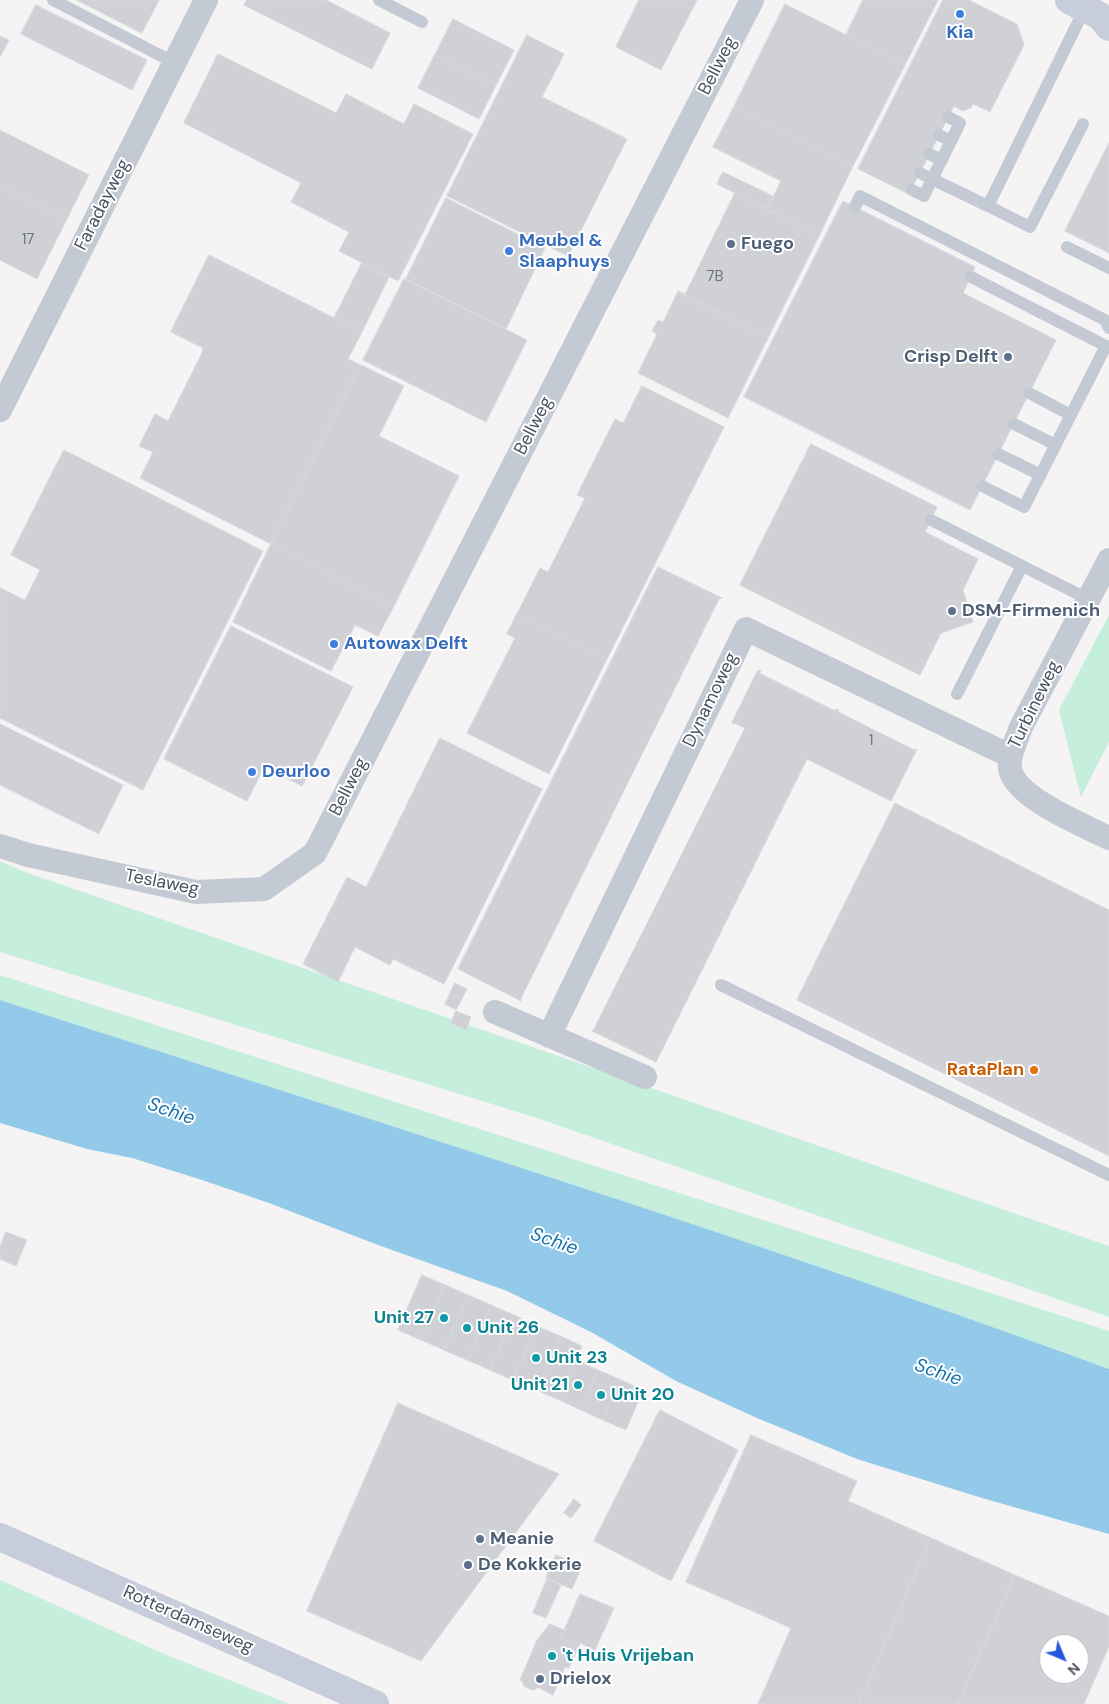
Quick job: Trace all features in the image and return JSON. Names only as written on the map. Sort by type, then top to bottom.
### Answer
[{"type":"street","name":"Faradayweg","points":[[0,410],[206,0]]},
{"type":"street","name":"Bellweg","points":[[315,853],[752,0]]},
{"type":"street","name":"Turbineweg","points":[[1109,560],[1021,727],[1010,756],[1010,770],[1018,784],[1030,796],[1109,838]]},
{"type":"street","name":"Dynamoweg","points":[[549,1036],[746,629],[1010,756]]},
{"type":"street","name":"Teslaweg","points":[[0,846],[28,855],[196,892],[264,889],[315,853]]},
{"type":"street","points":[[495,1012],[645,1078]]},
{"type":"street","name":"Rotterdamseweg","points":[[0,1537],[375,1704]]},
{"type":"lane","points":[[53,0],[175,63]]},
{"type":"lane","points":[[379,0],[422,22]]},
{"type":"lane","points":[[988,206],[1095,13]]},
{"type":"lane","points":[[912,190],[924,196],[951,142],[960,123],[948,117]]},
{"type":"lane","points":[[920,173],[1030,227],[1083,124]]},
{"type":"lane","points":[[939,135],[951,142]]},
{"type":"lane","points":[[930,154],[942,160]]},
{"type":"lane","points":[[855,207],[860,196],[1105,320],[1109,328]]},
{"type":"lane","points":[[1067,247],[1109,268]]},
{"type":"lane","points":[[970,277],[1108,346],[1024,507],[982,486]]},
{"type":"lane","points":[[1028,393],[1072,415]]},
{"type":"lane","points":[[1014,424],[1056,445]]},
{"type":"lane","points":[[998,454],[1041,475]]},
{"type":"lane","points":[[931,520],[1088,599]]},
{"type":"lane","points":[[957,694],[1022,566]]},
{"type":"lane","points":[[721,985],[1109,1176]]},
{"type":"green space","points":[[1109,615],[1109,742],[1081,797],[1059,710]]},
{"type":"green space","points":[[0,861],[25,872],[1109,1246],[1109,1317],[537,1118],[0,952]]},
{"type":"green space","points":[[0,975],[1109,1331],[1109,1369],[695,1225],[0,1000]]},
{"type":"green space","points":[[0,1580],[162,1653],[289,1704],[0,1704]]},
{"type":"water","name":"Schie","points":[[0,1000],[695,1225],[1109,1369],[1109,1534],[982,1498],[857,1459],[757,1418],[676,1381],[591,1332],[507,1291],[202,1180],[132,1158],[87,1149],[0,1123]]},
{"type":"building","points":[[77,0],[159,0],[142,33]]},
{"type":"building","points":[[247,0],[326,0],[390,33],[372,69],[244,5]]},
{"type":"building","points":[[639,0],[697,0],[661,70],[616,47]]},
{"type":"building","points":[[863,0],[938,0],[905,65],[846,35]]},
{"type":"building","points":[[943,0],[969,0],[1017,24],[1024,45],[990,112],[973,104],[971,108],[962,111],[954,106],[909,194],[858,169]]},
{"type":"building","points":[[785,4],[905,65],[853,166],[734,107]]},
{"type":"building","points":[[36,5],[147,60],[132,90],[21,34]]},
{"type":"building","points":[[453,19],[514,50],[496,85],[435,55]]},
{"type":"building","points":[[527,35],[564,54],[542,97],[627,139],[568,256],[447,196]]},
{"type":"building","points":[[0,36],[9,40],[0,57]]},
{"type":"building","points":[[218,54],[336,113],[346,94],[404,124],[414,104],[473,134],[398,281],[339,251],[349,232],[291,202],[301,183],[184,123]]},
{"type":"building","points":[[435,55],[496,85],[479,119],[418,88]]},
{"type":"building","points":[[734,107],[853,166],[819,236],[767,209],[781,181],[713,147]]},
{"type":"building","points":[[0,130],[89,175],[67,219],[0,186]]},
{"type":"building","points":[[1109,143],[1109,253],[1065,231]]},
{"type":"building","points":[[723,172],[773,196],[767,209],[717,184]]},
{"type":"building","points":[[0,186],[67,219],[37,279],[0,260]]},
{"type":"building","points":[[735,193],[819,236],[768,338],[677,292],[685,294]]},
{"type":"building","points":[[446,198],[545,248],[506,329],[406,279]]},
{"type":"building","points":[[843,201],[975,267],[963,293],[1056,340],[970,510],[744,397]]},
{"type":"building","points":[[209,255],[362,332],[348,359],[361,365],[271,544],[140,478],[153,452],[139,446],[155,414],[168,421],[202,353],[203,348],[171,332]]},
{"type":"building","points":[[362,263],[389,277],[362,332],[334,318]]},
{"type":"building","points":[[404,279],[527,340],[486,422],[363,360]]},
{"type":"building","points":[[678,292],[768,338],[728,418],[638,373],[657,334],[652,331],[658,320],[663,322]]},
{"type":"building","points":[[361,365],[404,386],[379,436],[459,476],[394,606],[271,544]]},
{"type":"building","points":[[642,386],[724,427],[607,659],[517,614],[540,568],[548,572],[585,498],[577,495],[615,419],[623,423]]},
{"type":"building","points":[[811,444],[937,507],[925,532],[978,559],[963,590],[973,622],[941,633],[920,675],[740,585]]},
{"type":"building","points":[[64,450],[263,551],[143,790],[0,718],[0,588],[25,600],[40,570],[11,555]]},
{"type":"building","points":[[271,544],[394,606],[378,636],[355,625],[331,671],[233,622]]},
{"type":"building","points":[[658,567],[722,598],[719,599],[521,1001],[458,969]]},
{"type":"building","points":[[517,614],[607,659],[549,774],[467,733],[515,638],[507,634]]},
{"type":"building","points":[[231,626],[353,687],[302,786],[264,767],[247,801],[164,759]]},
{"type":"building","points":[[758,670],[761,671],[759,673],[835,711],[836,709],[839,710],[838,712],[914,750],[917,749],[891,801],[807,759],[656,1062],[592,1031],[745,728],[732,723]]},
{"type":"building","points":[[0,724],[123,785],[99,834],[0,785]]},
{"type":"building","points":[[440,738],[542,789],[444,984],[393,959],[390,965],[355,947],[338,982],[303,964],[347,877],[366,887]]},
{"type":"building","points":[[895,803],[1109,910],[1109,1156],[797,1000]]},
{"type":"building","points":[[455,983],[467,989],[456,1010],[445,1004]]},
{"type":"building","points":[[456,1011],[471,1017],[466,1030],[451,1023]]},
{"type":"building","points":[[6,1232],[27,1240],[16,1266],[0,1259],[0,1247]]},
{"type":"building","points":[[422,1275],[445,1285],[421,1340],[398,1330]]},
{"type":"building","name":"Unit 27","points":[[445,1285],[468,1295],[444,1350],[421,1340]]},
{"type":"building","name":"Unit 26","points":[[468,1295],[491,1305],[467,1360],[444,1350]]},
{"type":"building","points":[[491,1305],[514,1315],[490,1370],[467,1360]]},
{"type":"building","points":[[514,1315],[537,1326],[513,1380],[490,1370]]},
{"type":"building","name":"Unit 23","points":[[537,1326],[560,1336],[536,1390],[513,1380]]},
{"type":"building","points":[[560,1336],[582,1346],[559,1400],[536,1390]]},
{"type":"building","name":"Unit 21","points":[[576,1360],[598,1370],[581,1410],[559,1400]]},
{"type":"building","name":"Unit 20","points":[[598,1370],[621,1380],[603,1420],[581,1410]]},
{"type":"building","points":[[621,1380],[643,1390],[626,1430],[603,1420]]},
{"type":"building","points":[[398,1403],[559,1474],[421,1661],[307,1611]]},
{"type":"building","points":[[660,1410],[738,1450],[671,1581],[594,1541]]},
{"type":"building","points":[[751,1435],[857,1481],[848,1501],[931,1538],[859,1704],[758,1704],[791,1628],[686,1582]]},
{"type":"building","points":[[574,1499],[581,1505],[571,1518],[564,1513]]},
{"type":"building","points":[[931,1538],[1015,1575],[958,1704],[859,1704]]},
{"type":"building","points":[[556,1555],[582,1566],[572,1589],[546,1578]]},
{"type":"building","points":[[1015,1575],[1109,1616],[1109,1646],[1084,1704],[958,1704]]},
{"type":"building","points":[[547,1579],[561,1585],[546,1618],[533,1613]]},
{"type":"building","points":[[580,1594],[614,1608],[595,1650],[580,1643],[579,1646],[561,1638]]},
{"type":"building","name":"'t Huis Vrijeban","points":[[550,1624],[564,1630],[561,1638],[579,1646],[569,1668],[565,1667],[553,1695],[537,1687],[532,1690],[524,1686],[520,1680],[537,1640]]},
{"type":"place","name":"Kia","points":[[960,14]]},
{"type":"place","name":"Fuego","points":[[731,244]]},
{"type":"place","name":"Meubel & Slaaphuys","points":[[509,251]]},
{"type":"place","name":"Crisp Delft","points":[[1008,357]]},
{"type":"place","name":"DSM-Firmenich","points":[[952,611]]},
{"type":"place","name":"Autowax Delft","points":[[334,644]]},
{"type":"place","name":"Deurloo","points":[[252,772]]},
{"type":"place","name":"RataPlan","points":[[1034,1070]]},
{"type":"place","name":"Unit 27","points":[[444,1318]]},
{"type":"place","name":"Unit 26","points":[[467,1328]]},
{"type":"place","name":"Unit 23","points":[[536,1358]]},
{"type":"place","name":"Unit 21","points":[[578,1385]]},
{"type":"place","name":"Unit 20","points":[[601,1395]]},
{"type":"place","name":"Meanie","points":[[480,1539]]},
{"type":"place","name":"De Kokkerie","points":[[468,1565]]},
{"type":"place","name":"'t Huis Vrijeban","points":[[552,1656]]},
{"type":"place","name":"Drielox","points":[[540,1679]]}]
